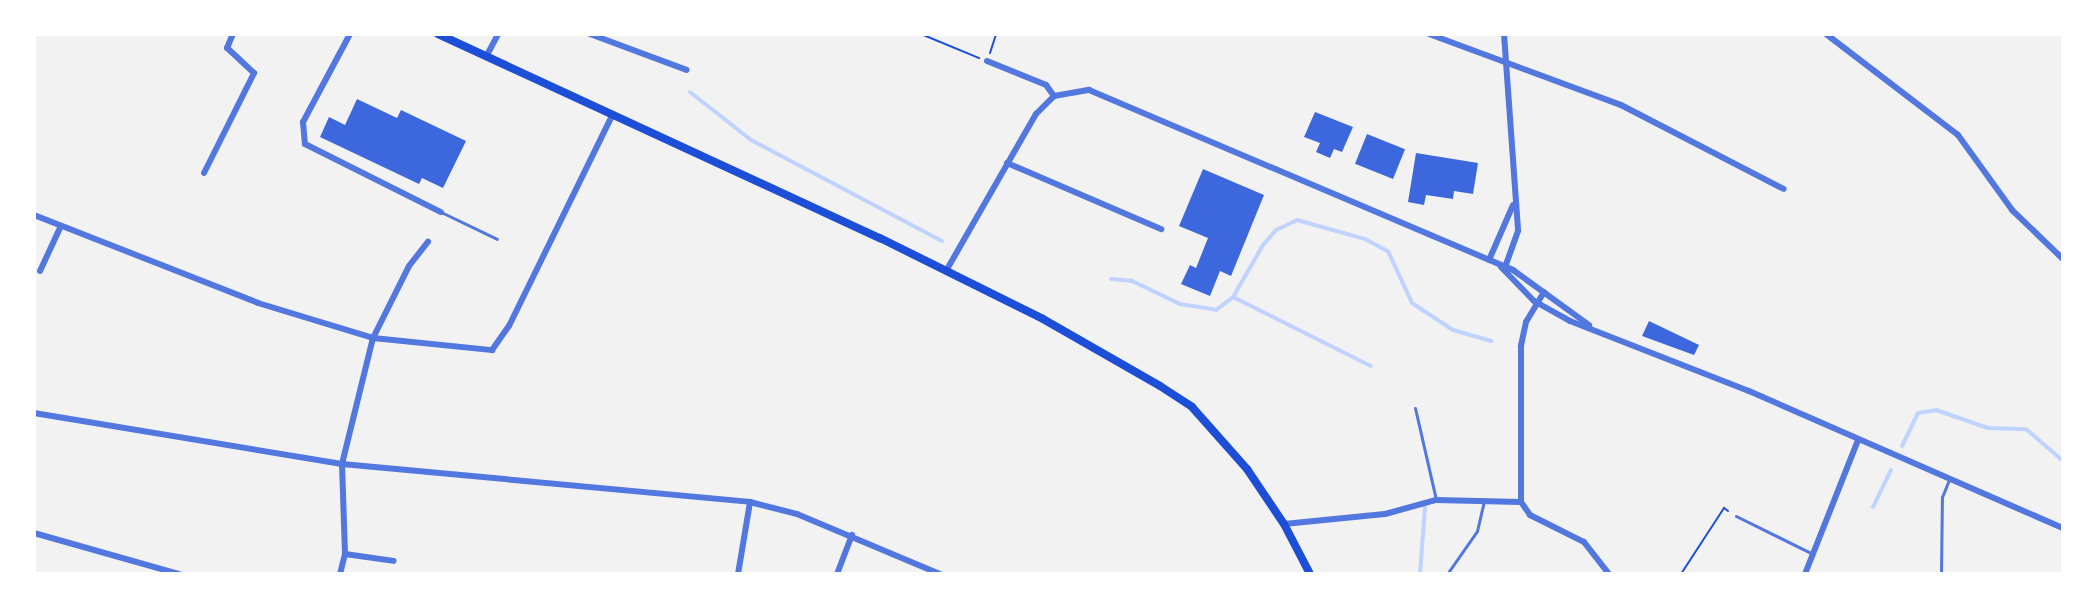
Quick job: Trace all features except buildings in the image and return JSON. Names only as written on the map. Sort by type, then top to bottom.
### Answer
[{"type":"main road","points":[[438,34],[946,271],[1043,319],[1179,397],[1225,441],[1284,524],[1310,574]]},
{"type":"street","points":[[204,173],[254,73],[227,48],[233,34]]},
{"type":"street","points":[[350,34],[303,122],[305,144],[441,212]]},
{"type":"street","points":[[487,55],[498,34]]},
{"type":"street","points":[[590,34],[687,70]]},
{"type":"street","points":[[1429,34],[1507,66],[1621,105],[1784,189]]},
{"type":"street","points":[[1502,268],[1518,237],[1504,34]]},
{"type":"street","points":[[1826,34],[1958,135],[2012,210],[2063,259]]},
{"type":"street","points":[[987,61],[1046,85],[1054,96]]},
{"type":"street","points":[[946,271],[1036,114],[1054,96],[1079,90],[1111,96],[1489,260],[1544,292],[1589,325]]},
{"type":"street","points":[[34,215],[60,228],[258,303],[373,338],[492,350],[509,326],[613,114]]},
{"type":"street","points":[[1007,163],[1161,229]]},
{"type":"street","points":[[1489,260],[1505,232],[1514,198]]},
{"type":"street","points":[[40,271],[60,228]]},
{"type":"street","points":[[340,574],[345,554],[342,464],[373,338],[409,266],[428,242]]},
{"type":"street","points":[[1502,268],[1537,302],[1570,321],[1589,325],[2063,528]]},
{"type":"street","points":[[1544,292],[1537,302],[1521,346],[1521,502],[1530,515],[1584,542],[1609,574]]},
{"type":"street","points":[[34,413],[342,464],[750,502],[852,535],[940,574]]},
{"type":"street","points":[[1805,574],[1858,440]]},
{"type":"street","points":[[1284,524],[1385,514],[1436,500],[1521,502]]},
{"type":"street","points":[[738,574],[750,502]]},
{"type":"street","points":[[34,533],[179,574]]},
{"type":"street","points":[[837,574],[852,535]]},
{"type":"street","points":[[345,554],[394,561]]},
{"type":"lane","points":[[441,212],[497,239]]},
{"type":"lane","points":[[1415,408],[1436,500]]},
{"type":"lane","points":[[1941,574],[1942,497],[1949,480]]},
{"type":"lane","points":[[1447,574],[1477,531],[1484,500]]},
{"type":"lane","points":[[1736,516],[1813,554]]},
{"type":"path","points":[[921,34],[987,61],[996,34]]},
{"type":"path","points":[[1681,574],[1724,508],[1736,516]]},
{"type":"waterway","points":[[690,92],[751,140],[942,241]]},
{"type":"waterway","points":[[1111,279],[1132,281],[1180,304],[1216,310],[1233,297],[1263,245],[1276,230],[1297,220],[1365,239],[1388,251],[1412,303],[1453,330],[1491,341]]},
{"type":"waterway","points":[[1233,297],[1371,366]]},
{"type":"waterway","points":[[1902,446],[1918,413],[1936,410],[1988,428],[2026,429],[2063,461]]},
{"type":"waterway","points":[[1873,507],[1891,470]]},
{"type":"waterway","points":[[1420,574],[1425,507]]}]
